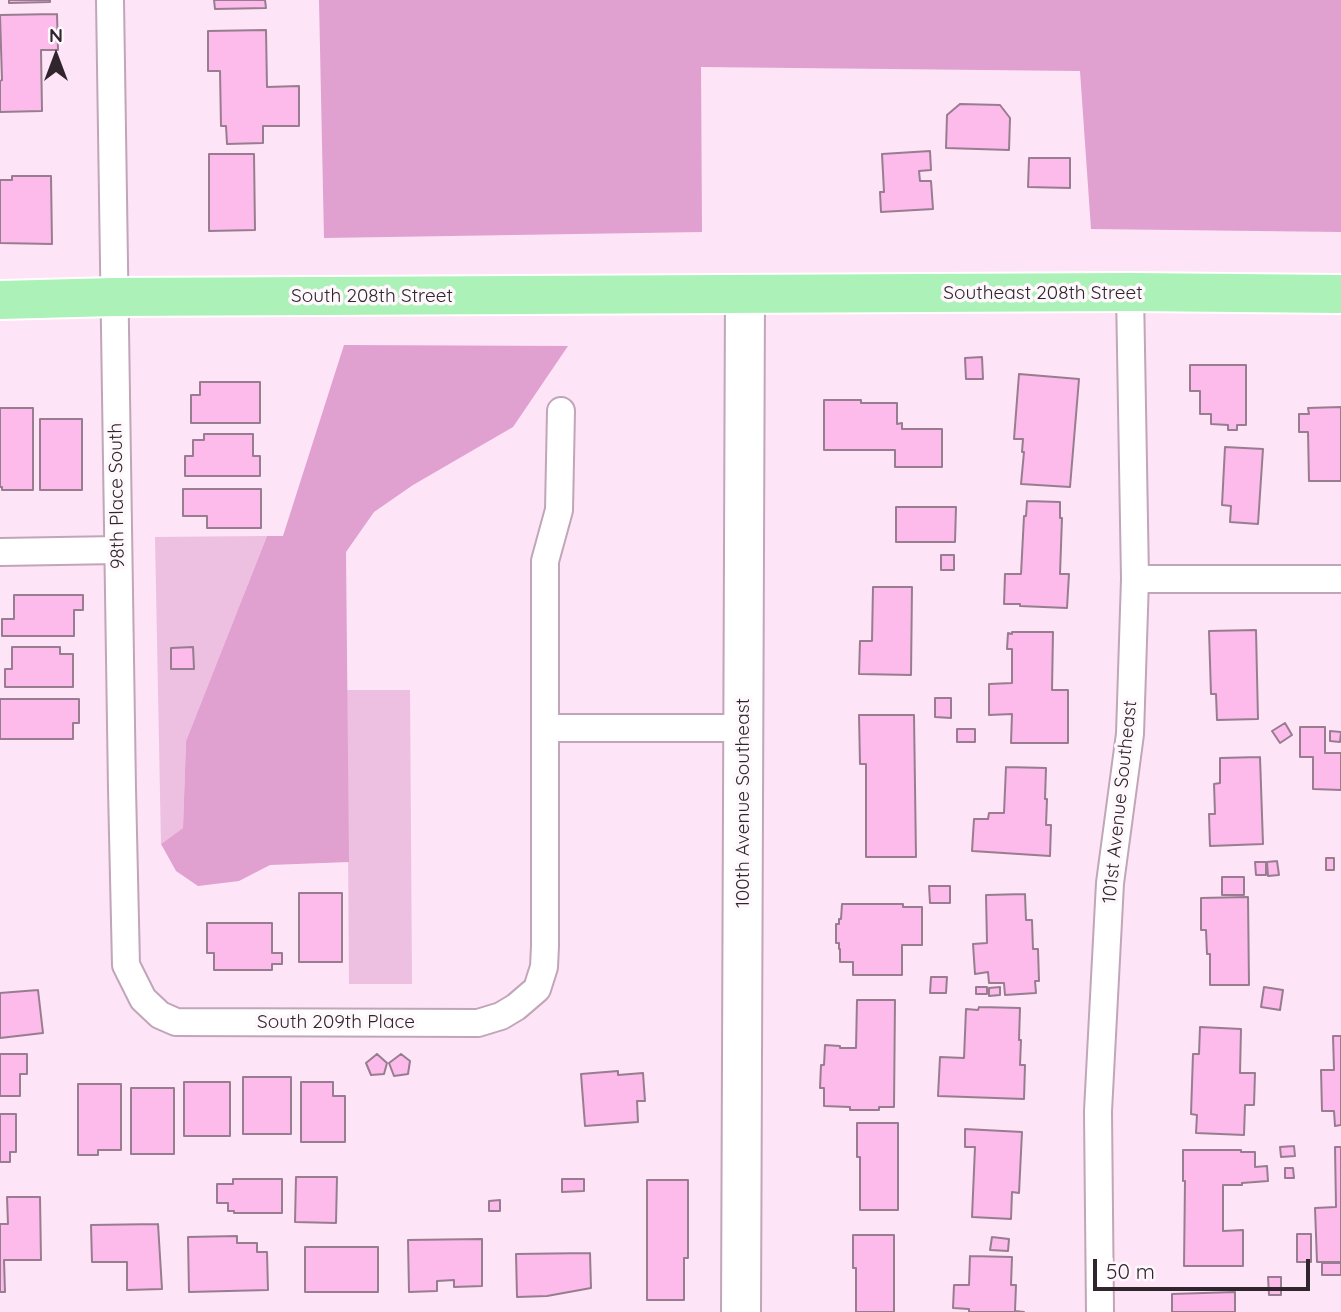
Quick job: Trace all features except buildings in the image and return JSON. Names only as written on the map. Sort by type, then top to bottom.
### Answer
[{"type":"main road","name":"South 208th Street","points":[[0,300],[745,294]]},
{"type":"main road","name":"Southeast 208th Street","points":[[745,294],[1341,294]]},
{"type":"street","name":"98th Place South","points":[[110,0],[124,924],[126,965],[138,989]]},
{"type":"street","name":"101st Avenue Southeast","points":[[1100,1312],[1098,1111],[1110,883],[1130,734],[1135,579],[1130,292]]},
{"type":"street","name":"100th Avenue Southeast","points":[[741,1312],[745,294]]},
{"type":"street","points":[[561,411],[559,510],[545,561],[545,728],[743,728]]},
{"type":"street","points":[[0,552],[118,550]]},
{"type":"street","points":[[1135,579],[1341,579]]},
{"type":"street","name":"South 209th Place","points":[[138,989],[150,1008],[176,1021],[478,1023],[501,1016],[516,1007],[537,989],[544,967],[545,728]]},
{"type":"shaded area","points":[[319,0],[1341,0],[1341,232],[1091,229],[1080,71],[701,67],[702,232],[324,238]]},
{"type":"shaded area","points":[[344,345],[568,346],[513,427],[413,485],[374,512],[346,552],[349,862],[270,865],[239,881],[198,886],[176,871],[161,844],[183,828],[186,741],[267,536],[283,536]]},
{"type":"shaded area","points":[[267,536],[186,741],[183,828],[161,844],[155,537]]},
{"type":"shaded area","points":[[347,690],[410,690],[412,984],[349,984]]}]
